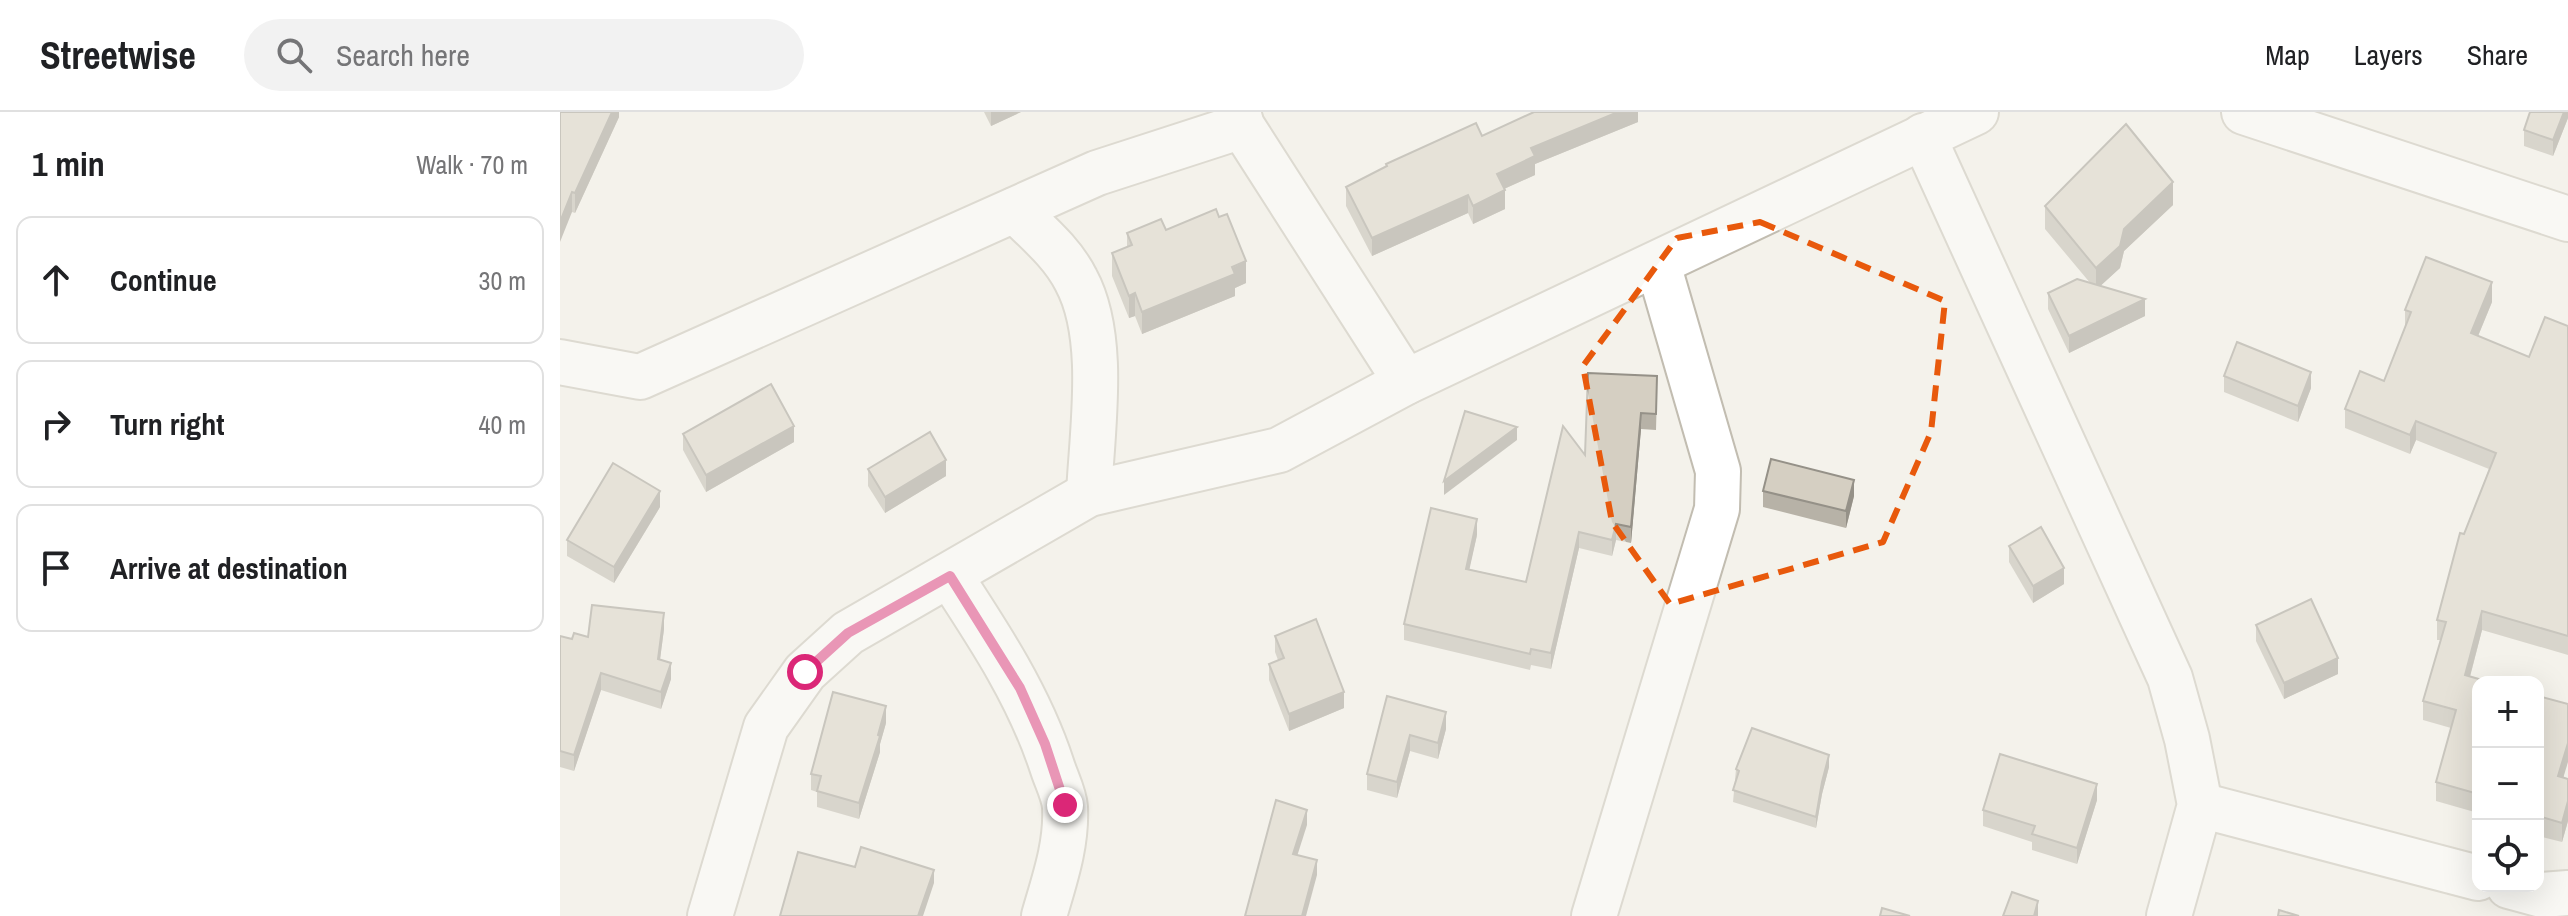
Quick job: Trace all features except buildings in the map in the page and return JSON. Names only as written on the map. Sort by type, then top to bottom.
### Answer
[{"type":"street","points":[[710,916],[766,727],[805,672],[848,633],[1089,494],[1279,450],[1406,382],[1976,112]]},
{"type":"street","points":[[2270,116],[2568,219]]},
{"type":"street","points":[[560,362],[640,377],[1097,173],[1240,119],[1406,382]]},
{"type":"street","points":[[1923,136],[2170,678],[2187,739],[2200,805],[2169,916]]},
{"type":"street","points":[[1015,210],[1060,254],[1077,280],[1089,312],[1094,369],[1089,494]]},
{"type":"street","points":[[1594,916],[1717,509],[1718,471],[1658,264]]},
{"type":"street","points":[[950,576],[1020,688],[1045,744],[1065,805],[1061,858],[1044,916]]},
{"type":"street","points":[[2200,805],[2472,876]]},
{"type":"street","points":[[2531,892],[2542,895],[2568,893]]},
{"type":"highlighted area","points":[[1760,222],[1945,301],[1931,432],[1883,542],[1670,604],[1612,522],[1583,366],[1677,238]]},
{"type":"route","points":[[805,672],[848,633],[950,576],[1020,688],[1045,744],[1065,805]]}]
